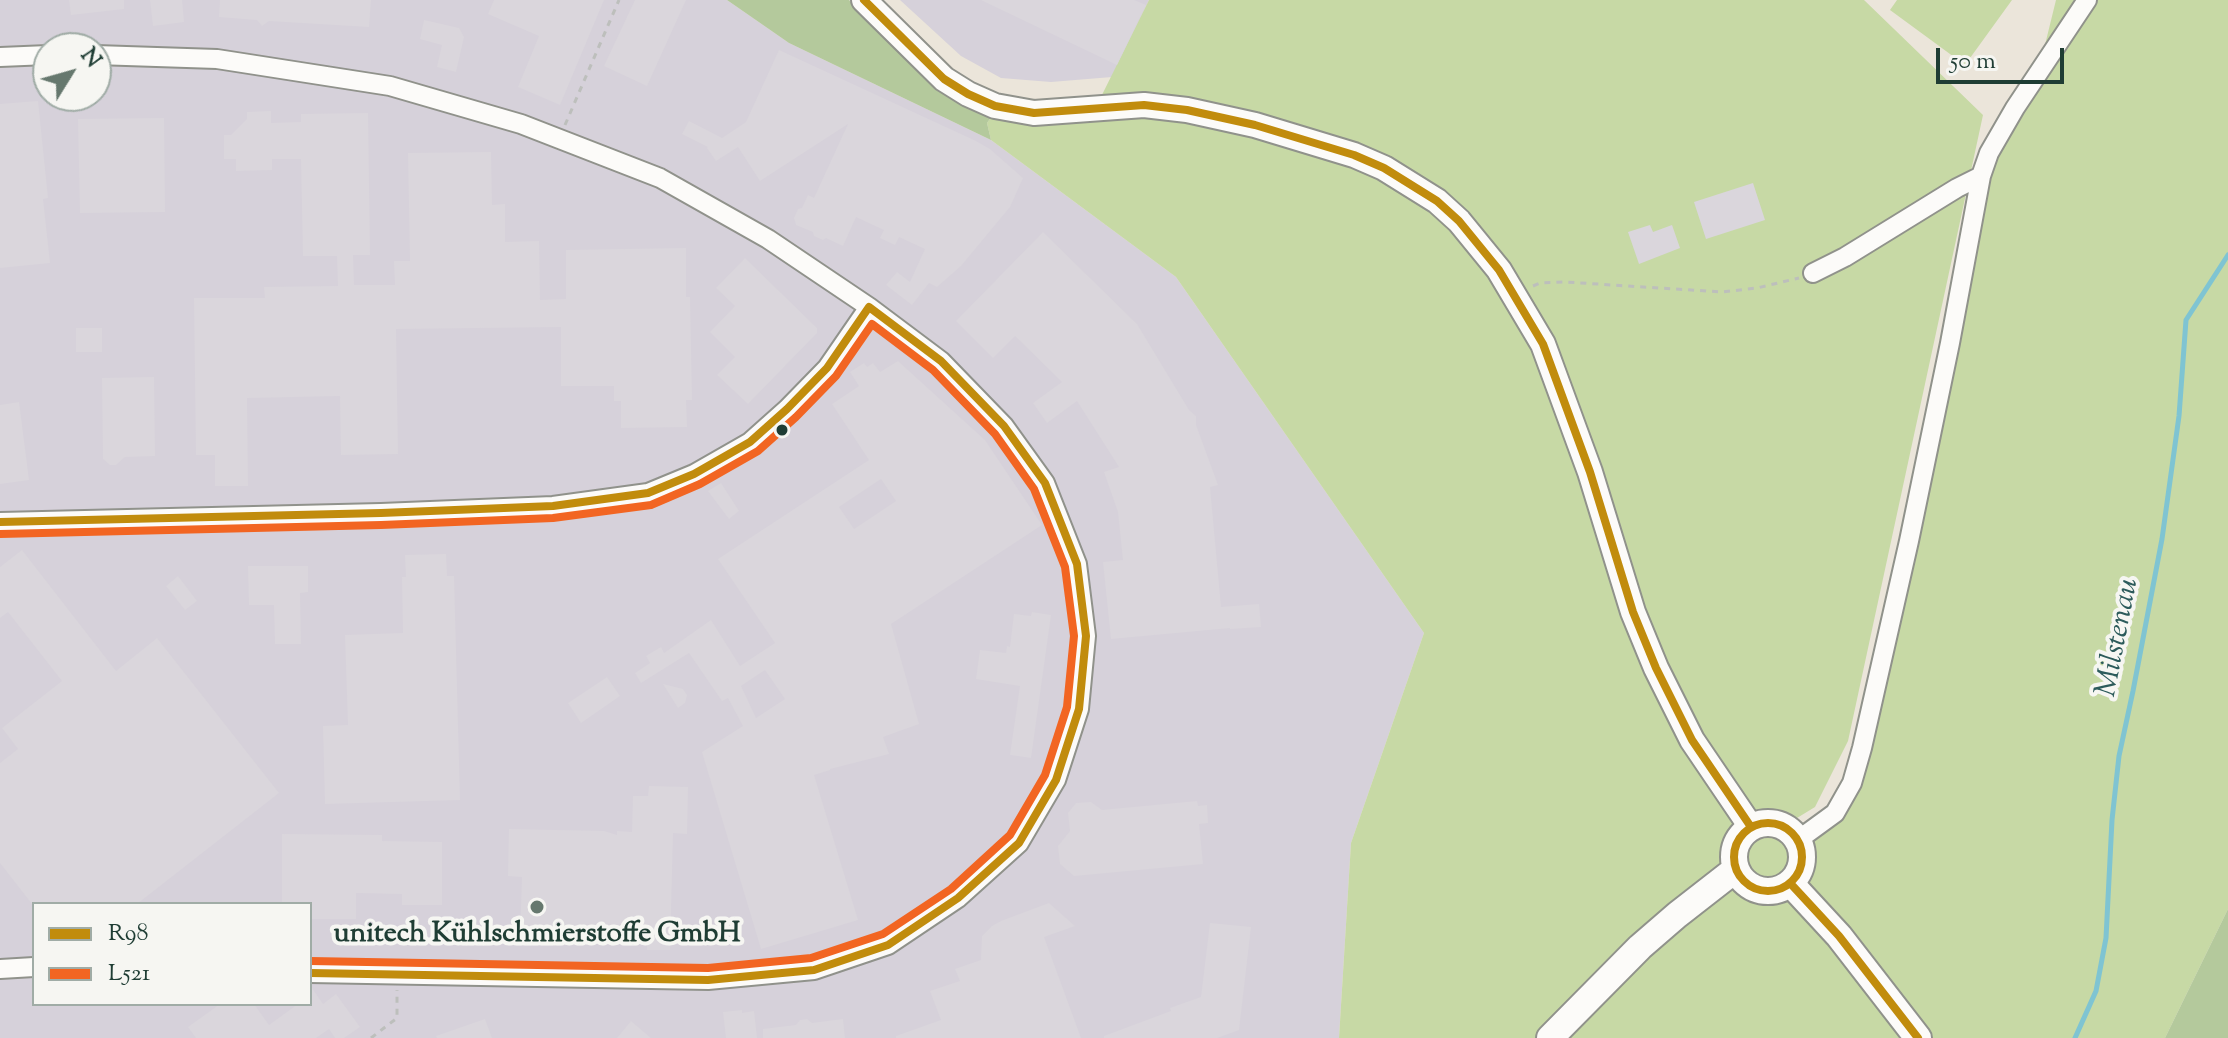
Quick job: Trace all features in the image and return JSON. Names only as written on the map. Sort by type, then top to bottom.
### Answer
[{"type":"main road","points":[[1762,823],[1784,826],[1798,840],[1802,862],[1798,874],[1790,883],[1772,891],[1759,890],[1747,884],[1736,869],[1736,845],[1751,827],[1762,823]]},
{"type":"main road","points":[[1550,1038],[1640,947],[1736,869]]},
{"type":"main road","points":[[1790,883],[1839,936],[1918,1038]]},
{"type":"street","points":[[864,0],[944,79],[995,106],[1034,113],[1144,105],[1187,110],[1255,125],[1354,155],[1384,168],[1437,201],[1459,221],[1499,270],[1543,344],[1590,472],[1633,612],[1656,668],[1692,740],[1751,827]]},
{"type":"street","points":[[1798,840],[1835,813],[1852,783],[1862,748],[1940,389],[1981,176],[1989,153],[2015,108],[2087,0]]},
{"type":"street","points":[[0,57],[32,56]]},
{"type":"street","points":[[112,56],[217,59],[390,86],[521,124],[660,178],[768,239],[869,307],[941,361],[1004,426],[1045,483],[1077,564],[1086,636],[1079,709],[1056,780],[1019,843],[958,898],[888,945],[814,970],[708,980],[312,973]]},
{"type":"street","points":[[1813,273],[1981,176]]},
{"type":"street","points":[[0,522],[553,506],[648,493],[694,474],[750,442],[827,368],[869,307]]},
{"type":"street","points":[[0,969],[32,967]]},
{"type":"path","points":[[558,139],[619,0]]},
{"type":"path","points":[[1525,280],[1530,288],[1540,283],[1565,282],[1722,292],[1786,283],[1813,273]]},
{"type":"path","points":[[371,1038],[397,1018],[398,975]]},
{"type":"shaded area","points":[[0,0],[727,0],[789,43],[991,140],[1176,277],[1424,633],[1351,843],[1339,1038],[0,1038]]},
{"type":"shaded area","points":[[900,0],[1149,0],[1112,77],[1051,82],[1001,78],[961,56]]},
{"type":"green space","points":[[727,0],[849,0],[868,20],[992,116],[987,123],[991,140],[789,43]]},
{"type":"green space","points":[[1149,0],[1864,0],[1983,115],[1848,741],[1815,807],[1797,818],[1760,811],[1793,833],[1835,813],[1852,783],[1981,176],[2087,0],[2228,0],[2228,909],[2165,1038],[1339,1038],[1351,843],[1424,633],[1176,277],[991,140],[987,123],[992,116],[1020,123],[1034,113],[1096,107]]},
{"type":"green space","points":[[1897,0],[2012,0],[1965,65],[1890,10]]},
{"type":"green space","points":[[2056,0],[2077,0],[2043,53]]},
{"type":"green space","points":[[2228,909],[2228,1038],[2165,1038]]},
{"type":"building","points":[[69,0],[124,0],[124,9],[71,15]]},
{"type":"building","points":[[150,0],[182,0],[184,22],[153,26]]},
{"type":"building","points":[[220,0],[371,0],[369,27],[269,21],[262,26],[257,20],[219,17]]},
{"type":"building","points":[[494,0],[604,0],[560,105],[518,87],[539,36],[488,14]]},
{"type":"building","points":[[635,0],[686,0],[647,86],[604,66]]},
{"type":"building","points":[[981,0],[1134,0],[1146,5],[1117,65]]},
{"type":"building","points":[[424,20],[459,28],[464,37],[456,72],[437,67],[442,45],[420,39]]},
{"type":"building","points":[[779,50],[976,141],[1023,178],[1010,207],[961,266],[937,287],[929,283],[912,305],[886,285],[897,272],[910,282],[925,249],[899,237],[895,245],[880,238],[884,230],[856,217],[843,246],[814,236],[813,232],[796,225],[794,218],[798,209],[802,208],[808,195],[814,198],[848,124],[760,181],[738,147],[716,161],[708,147],[682,134],[689,121],[722,138],[746,122]]},
{"type":"building","points":[[32,101],[32,112],[39,112],[48,198],[43,199],[50,263],[0,268],[0,104]]},
{"type":"building","points":[[271,111],[271,123],[301,122],[301,114],[368,113],[370,255],[353,255],[354,285],[395,285],[394,261],[410,261],[408,153],[491,152],[492,205],[505,204],[505,242],[539,241],[540,300],[566,299],[566,250],[686,248],[692,400],[686,400],[687,427],[621,428],[621,401],[614,401],[614,386],[561,386],[561,327],[396,329],[398,454],[341,455],[340,396],[247,398],[248,486],[215,486],[215,455],[196,455],[194,298],[265,298],[264,287],[338,286],[337,256],[303,256],[301,159],[272,159],[272,170],[236,171],[236,159],[224,159],[224,135],[231,135],[247,119],[247,112]]},
{"type":"building","points":[[164,118],[165,212],[80,213],[78,119]]},
{"type":"building","points":[[1753,183],[1765,220],[1706,239],[1694,202]]},
{"type":"building","points":[[1650,225],[1653,232],[1672,225],[1680,248],[1639,264],[1628,232]]},
{"type":"building","points":[[1043,232],[1137,324],[1189,410],[1196,416],[1196,425],[1218,485],[1210,487],[1221,607],[1259,604],[1261,627],[1111,639],[1103,562],[1123,560],[1118,512],[1104,472],[1119,467],[1077,401],[1047,423],[1033,403],[1062,382],[1015,336],[993,358],[956,321]]},
{"type":"building","points":[[745,258],[817,328],[817,333],[748,404],[717,375],[735,357],[710,332],[735,306],[716,288]]},
{"type":"building","points":[[76,328],[102,328],[102,352],[76,352]]},
{"type":"building","points":[[898,361],[985,440],[1042,525],[891,624],[919,724],[883,737],[889,754],[814,775],[858,920],[761,949],[702,752],[743,726],[728,698],[722,701],[689,653],[641,683],[635,673],[650,663],[646,656],[661,647],[664,653],[711,620],[740,666],[775,643],[718,559],[869,460],[832,404],[859,386],[850,372],[864,363],[867,367],[873,363],[880,372]],"holes":[[[881,479],[896,501],[854,529],[839,507]],[[765,670],[785,699],[756,718],[741,686]]]},
{"type":"building","points":[[154,377],[155,456],[125,457],[116,465],[110,465],[103,459],[102,378]]},
{"type":"building","points":[[19,402],[29,480],[0,484],[0,405]]},
{"type":"building","points":[[721,483],[739,511],[729,519],[708,491]]},
{"type":"building","points":[[22,550],[116,671],[157,638],[279,793],[140,902],[32,904],[0,863],[0,763],[18,749],[2,728],[62,681],[8,612],[0,618],[0,567]]},
{"type":"building","points":[[446,554],[447,576],[454,576],[460,800],[325,804],[323,726],[348,725],[345,635],[403,633],[402,577],[406,577],[405,555]]},
{"type":"building","points":[[248,566],[308,566],[308,592],[300,593],[301,644],[275,644],[274,605],[249,605]]},
{"type":"building","points":[[178,576],[197,601],[185,610],[166,586]]},
{"type":"building","points":[[1032,612],[1051,615],[1031,758],[1010,755],[1020,686],[976,679],[980,650],[1006,653],[1007,646],[1010,647],[1014,614],[1031,616]]},
{"type":"building","points":[[607,677],[620,696],[581,723],[568,703]]},
{"type":"building","points":[[663,684],[683,689],[687,695],[685,703],[678,708]]},
{"type":"building","points":[[649,786],[688,787],[687,834],[673,833],[670,950],[647,950],[647,939],[520,938],[522,877],[508,876],[509,829],[604,831],[617,835],[617,831],[632,832],[633,796],[648,796]]},
{"type":"building","points":[[1197,801],[1198,806],[1207,805],[1208,823],[1199,824],[1203,864],[1074,876],[1060,864],[1058,846],[1070,831],[1068,813],[1076,803],[1091,802],[1102,810]]},
{"type":"building","points":[[282,834],[382,835],[382,841],[442,842],[442,905],[402,905],[402,894],[356,893],[356,919],[312,919],[312,902],[282,902]]},
{"type":"building","points":[[1049,903],[1075,926],[1044,937],[1081,1038],[896,1038],[941,1020],[930,991],[960,981],[955,969],[981,960],[982,936],[992,926]]},
{"type":"building","points":[[1210,923],[1251,927],[1239,1030],[1217,1038],[1104,1038],[1201,997]]},
{"type":"building","points":[[312,988],[323,1004],[336,994],[360,1027],[344,1038],[335,1038],[329,1029],[316,1038],[196,1038],[188,1027],[217,1006],[255,1006],[269,1025],[295,1006],[312,1006]]},
{"type":"building","points":[[742,1010],[742,1013],[754,1011],[757,1038],[726,1038],[723,1012]]},
{"type":"building","points":[[485,1019],[492,1038],[436,1036]]},
{"type":"building","points":[[807,1019],[812,1023],[843,1019],[845,1038],[763,1038],[763,1029],[796,1025],[800,1020]]},
{"type":"building","points":[[631,1021],[651,1038],[617,1038]]},
{"type":"waterway","name":"Milstenau","points":[[2075,1038],[2096,991],[2106,938],[2112,820],[2119,756],[2162,539],[2179,416],[2186,320],[2228,255]]},
{"type":"transit line","name":"R98","points":[[864,0],[944,79],[995,106],[1034,113],[1144,105],[1187,110],[1255,125],[1354,155],[1384,168],[1437,201],[1459,221],[1499,270],[1543,344],[1590,472],[1633,612],[1656,668],[1692,740],[1751,827]]},
{"type":"transit line","name":"R98","points":[[0,522],[553,506],[648,493],[694,474],[750,442],[827,368],[869,307],[941,361],[1004,426],[1045,483],[1077,564],[1086,636],[1079,709],[1056,780],[1019,843],[958,898],[888,945],[814,970],[708,980],[312,973]]},
{"type":"transit line","name":"L521","points":[[0,534],[553,518],[651,505],[700,484],[758,451],[836,376],[872,324],[933,370],[995,434],[1034,489],[1065,567],[1074,636],[1067,707],[1045,775],[1010,835],[951,889],[883,934],[811,958],[708,968],[312,961]]},
{"type":"transit line","name":"R98","points":[[1768,823],[1792,833],[1802,857],[1792,881],[1768,891],[1744,881],[1734,857],[1744,833],[1768,823]]},
{"type":"transit line","name":"R98","points":[[1790,883],[1839,936],[1918,1038]]},
{"type":"place","name":"unitech Kühlschmierstoffe GmbH","points":[[537,907]]}]
